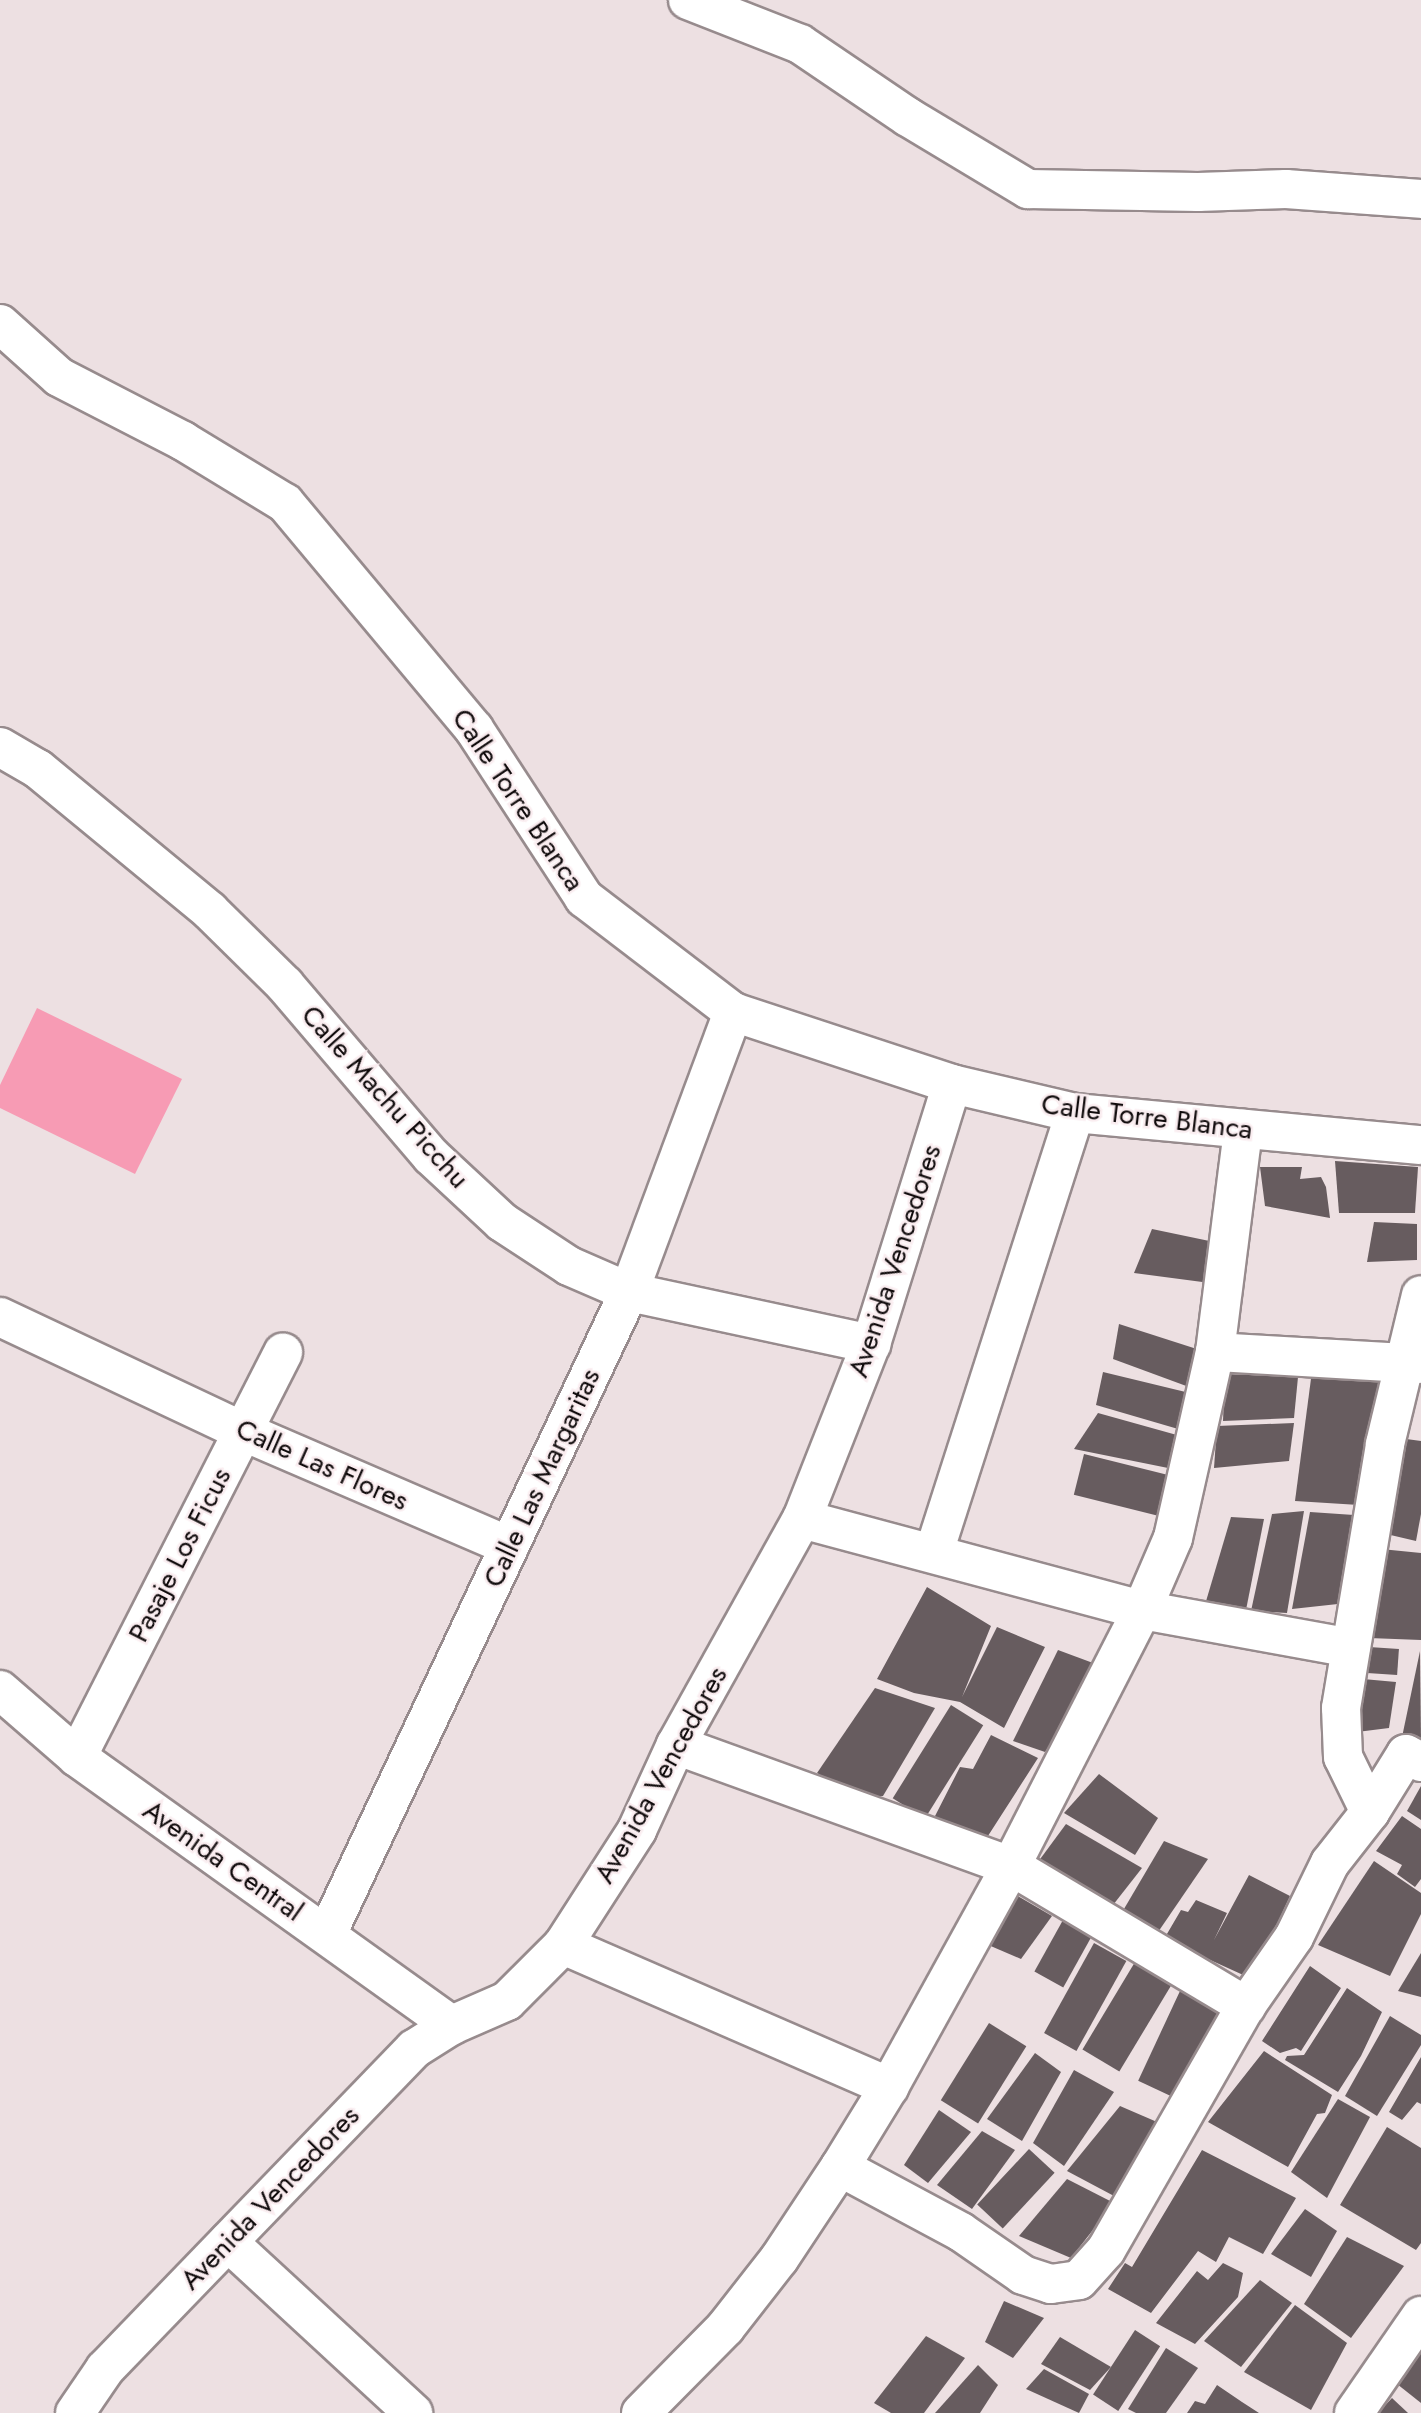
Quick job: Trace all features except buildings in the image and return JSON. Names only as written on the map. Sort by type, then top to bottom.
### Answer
[{"type":"street","points":[[688,0],[800,44],[908,117],[1028,189],[1198,192],[1286,189],[1421,198]]},
{"type":"street","name":"Calle Torre Blanca","points":[[0,324],[59,377],[183,441],[285,503],[474,729],[584,898],[733,1012],[952,1084],[1074,1113],[1421,1145]]},
{"type":"street","name":"Calle Machu Picchu","points":[[0,747],[38,769],[210,911],[285,985],[431,1156],[502,1222],[569,1266],[629,1292],[871,1344]]},
{"type":"street","name":"Calle Las Margaritas","points":[[327,1934],[629,1292],[733,1012]]},
{"type":"street","name":"Avenida Vencedores","points":[[75,2413],[105,2370],[414,2049],[452,2025],[507,2001],[563,1945],[637,1830],[676,1745],[802,1519],[871,1344],[952,1084]]},
{"type":"street","points":[[934,1552],[1074,1113]]},
{"type":"street","points":[[640,2413],[725,2328],[779,2259],[840,2166],[889,2087],[1011,1866],[1142,1611],[1173,1538],[1215,1352],[1243,1129]]},
{"type":"street","points":[[1370,1812],[1343,1757],[1341,1709],[1385,1444],[1413,1363],[1421,1295]]},
{"type":"street","name":"Calle Las Flores","points":[[10,1322],[242,1431],[509,1546]]},
{"type":"street","name":"Pasaje Los Ficus","points":[[76,1757],[283,1352]]},
{"type":"street","points":[[1215,1352],[1413,1363]]},
{"type":"street","points":[[802,1519],[934,1552],[1142,1611],[1351,1648]]},
{"type":"street","name":"Avenida Central","points":[[0,1690],[76,1757],[452,2025]]},
{"type":"street","points":[[676,1745],[1011,1866],[1245,2006]]},
{"type":"street","points":[[840,2166],[961,2232],[1023,2275],[1051,2284],[1079,2280],[1106,2250],[1245,2006],[1294,1937],[1330,1863],[1370,1812],[1406,1754],[1421,1762]]},
{"type":"street","points":[[563,1945],[889,2087]]},
{"type":"street","points":[[228,2242],[413,2413]]},
{"type":"street","points":[[1354,2413],[1421,2316]]},
{"type":"shaded area","points":[[37,1008],[182,1079],[135,1174],[0,1108],[0,1085]]}]
